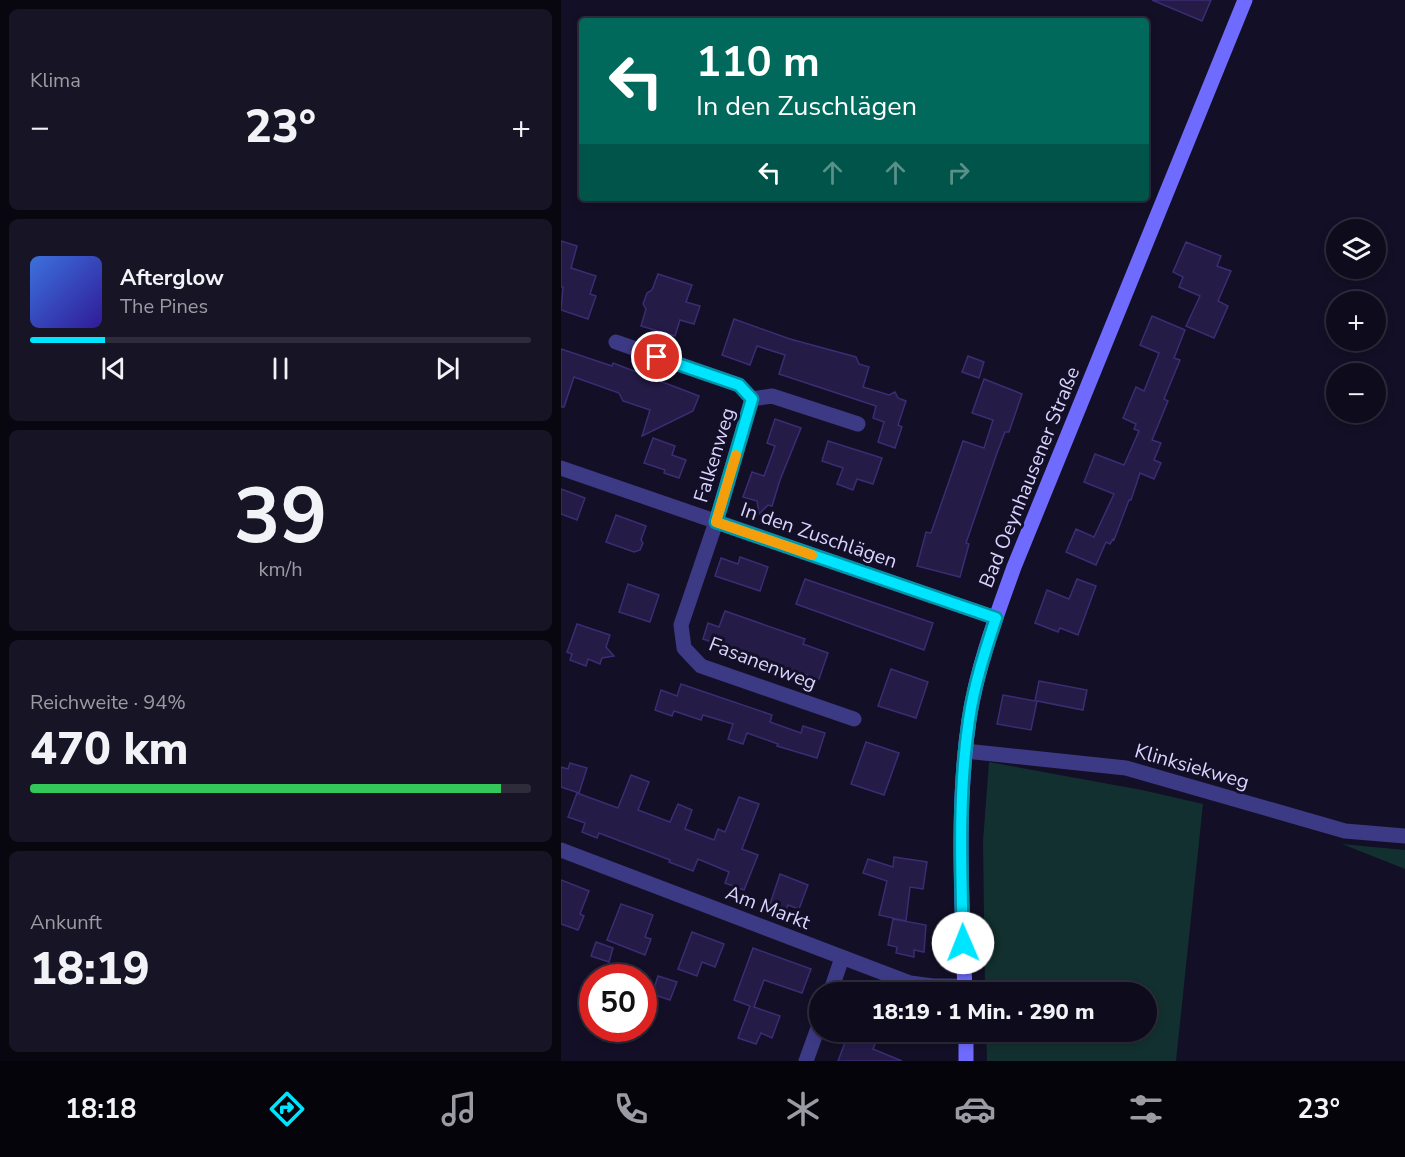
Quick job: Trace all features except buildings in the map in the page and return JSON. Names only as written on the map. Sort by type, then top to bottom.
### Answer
[{"type":"main road","name":"Bad Oeynhausener Straße","points":[[964,982],[962,867],[965,751],[977,683],[1014,567],[1245,0]]},
{"type":"main road","points":[[966,1042],[966,1061]]},
{"type":"street","name":"Falkenweg","points":[[616,342],[739,385],[752,399]]},
{"type":"street","name":"Falkenweg","points":[[752,399],[772,396],[858,424]]},
{"type":"street","name":"Falkenweg","points":[[716,522],[752,399]]},
{"type":"street","name":"In den Zuschlägen","points":[[561,468],[996,618]]},
{"type":"street","name":"Fasanenweg","points":[[716,522],[681,625],[684,648],[701,666],[854,718]]},
{"type":"street","name":"Klinksiekweg","points":[[965,751],[1127,768],[1345,831],[1405,836]]},
{"type":"street","name":"Am Markt","points":[[561,850],[907,982]]},
{"type":"street","points":[[834,982],[842,958]]},
{"type":"street","points":[[807,1061],[813,1042]]},
{"type":"green space","points":[[989,762],[1142,790],[1203,804],[1176,1061],[987,1061],[986,1042],[1157,1042],[1157,982],[985,982],[983,841]]},
{"type":"green space","points":[[1342,844],[1405,850],[1405,869]]},
{"type":"slow traffic","points":[[736,455],[716,522],[812,555]]},
{"type":"route","points":[[657,357],[739,385],[752,399],[716,522],[996,618],[977,683],[965,751],[962,858],[963,943]]}]
